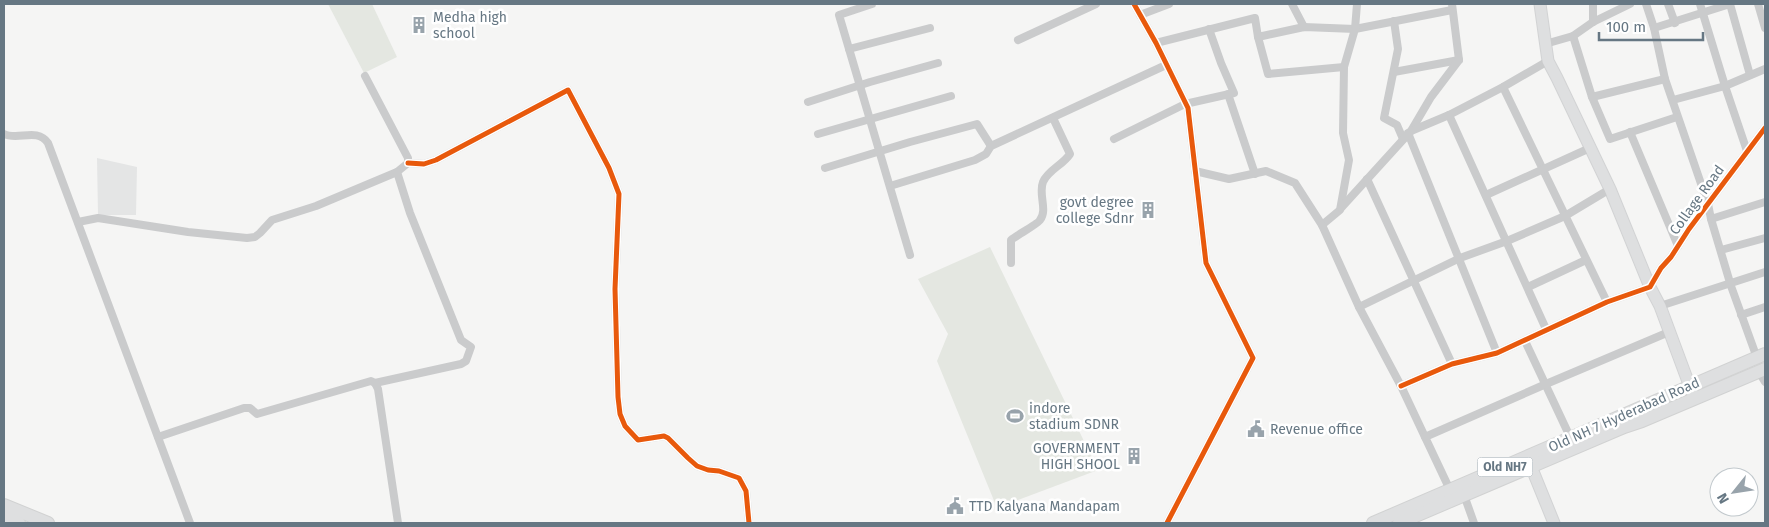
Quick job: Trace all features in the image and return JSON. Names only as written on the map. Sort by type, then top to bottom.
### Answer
[{"type":"main road","points":[[1540,4],[1548,61],[1610,189],[1650,287],[1660,306],[1695,399]]},
{"type":"main road","name":"Old NH 7 Hyderabad Road","points":[[1405,522],[1464,496],[1530,462],[1571,438],[1761,356]]},
{"type":"main road","name":"Old NH 7 Hyderabad Road","points":[[1373,523],[1450,490],[1530,462],[1763,374]]},
{"type":"main road","points":[[1530,462],[1554,523]]},
{"type":"main road","points":[[4,505],[48,523]]},
{"type":"main road","points":[[4,517],[19,523]]},
{"type":"street","points":[[872,4],[840,15],[910,255]]},
{"type":"street","points":[[1018,40],[1096,4]]},
{"type":"street","points":[[1134,4],[1156,43],[1188,108],[1206,263],[1252,358],[1167,523]]},
{"type":"street","points":[[1140,14],[1169,4]]},
{"type":"street","points":[[1292,4],[1304,27]]},
{"type":"street","points":[[1340,210],[1349,160],[1343,133],[1344,67],[1355,29],[1357,4]]},
{"type":"street","points":[[1593,4],[1593,22]]},
{"type":"street","points":[[1545,44],[1573,36],[1593,22],[1630,4]]},
{"type":"street","points":[[1646,4],[1654,28],[1665,79],[1708,204],[1731,284],[1741,314],[1761,356]]},
{"type":"street","points":[[1668,4],[1674,23]]},
{"type":"street","points":[[1654,28],[1674,23],[1701,8],[1730,4],[1750,75]]},
{"type":"street","points":[[1758,4],[1765,28]]},
{"type":"street","points":[[1258,37],[1304,27],[1355,29],[1452,7],[1459,60],[1431,97],[1407,134],[1340,210],[1322,225]]},
{"type":"street","points":[[1701,8],[1747,152]]},
{"type":"street","points":[[1156,43],[1255,18],[1268,74],[1344,67]]},
{"type":"street","points":[[1394,21],[1398,49],[1384,118],[1397,125],[1407,134],[1460,258],[1497,352]]},
{"type":"street","points":[[849,49],[930,28]]},
{"type":"street","points":[[1114,139],[1185,104],[1234,93],[1209,29]]},
{"type":"street","points":[[1573,36],[1592,97],[1610,138],[1677,117]]},
{"type":"street","points":[[1394,72],[1459,60]]},
{"type":"street","points":[[1407,134],[1449,115],[1548,61]]},
{"type":"street","points":[[808,102],[938,63]]},
{"type":"street","points":[[890,186],[975,160],[986,154],[990,146],[1166,65]]},
{"type":"street","points":[[1672,100],[1725,86],[1765,69]]},
{"type":"street","points":[[365,76],[408,158],[408,163]]},
{"type":"street","points":[[1592,97],[1665,79]]},
{"type":"street","points":[[1503,87],[1607,302]]},
{"type":"street","points":[[78,222],[98,218],[188,232],[247,238],[260,233],[272,220],[316,206],[397,172],[408,163],[424,164],[436,160],[568,90],[609,168],[619,194],[615,297],[616,370],[620,414],[630,432],[638,440],[664,436],[697,466],[738,478],[746,491],[749,523]]},
{"type":"street","points":[[1228,94],[1255,174]]},
{"type":"street","points":[[818,134],[951,96]]},
{"type":"street","points":[[1449,115],[1546,330]]},
{"type":"street","points":[[1011,262],[1011,240],[1020,232],[1040,221],[1043,213],[1040,193],[1043,181],[1070,154],[1053,118]]},
{"type":"street","points":[[825,168],[977,124],[990,146]]},
{"type":"street","name":"Collage Road","points":[[1650,287],[1689,229],[1765,128]]},
{"type":"street","points":[[1630,132],[1678,246]]},
{"type":"street","points":[[4,134],[9,137],[30,134],[45,138],[190,523]]},
{"type":"street","points":[[1486,196],[1590,148]]},
{"type":"street","points":[[1195,170],[1229,179],[1266,171],[1295,183],[1322,225],[1359,307],[1401,386],[1450,490]]},
{"type":"street","points":[[158,437],[244,408],[250,408],[257,414],[363,382],[370,381],[375,383],[461,364],[466,361],[471,347],[461,340],[410,214],[397,172]]},
{"type":"street","points":[[1367,179],[1452,364]]},
{"type":"street","points":[[1359,307],[1460,258],[1507,241],[1565,216],[1610,189]]},
{"type":"street","points":[[1711,219],[1765,202]]},
{"type":"street","points":[[1720,250],[1765,238]]},
{"type":"street","points":[[1528,288],[1586,260]]},
{"type":"street","points":[[1660,306],[1765,272]]},
{"type":"street","points":[[1401,386],[1452,364],[1497,352],[1525,341],[1607,302],[1650,287]]},
{"type":"street","points":[[1741,314],[1765,306]]},
{"type":"street","points":[[1425,437],[1669,332]]},
{"type":"street","points":[[1525,341],[1571,438]]},
{"type":"street","points":[[375,383],[379,396],[398,523]]},
{"type":"street","points":[[1464,496],[1474,523]]},
{"type":"shaded area","points":[[328,4],[372,4],[397,57],[364,73]]},
{"type":"shaded area","points":[[97,158],[137,167],[136,215],[98,215]]},
{"type":"shaded area","name":"indore stadium SDNR","points":[[990,247],[1098,470],[997,508],[937,361],[948,334],[918,279]]},
{"type":"cycle path","points":[[1134,4],[1156,43],[1188,108],[1206,263],[1253,358],[1167,523]]},
{"type":"cycle path","points":[[408,163],[424,164],[436,160],[568,90],[609,168],[619,194],[615,289],[618,397],[620,414],[625,426],[638,440],[664,436],[697,466],[739,478],[746,491],[749,523]]},
{"type":"cycle path","points":[[1401,386],[1452,364],[1497,353],[1607,302],[1650,287],[1689,229],[1765,128]]},
{"type":"place","name":"Medha high school","points":[[419,25]]},
{"type":"place","name":"govt degree college Sdnr","points":[[1148,210]]},
{"type":"place","name":"indore stadium SDNR","points":[[1015,416]]},
{"type":"place","name":"Revenue office","points":[[1256,429]]},
{"type":"place","name":"GOVERNMENT HIGH SHOOL","points":[[1134,456]]},
{"type":"place","name":"TTD Kalyana Mandapam","points":[[955,506]]}]
